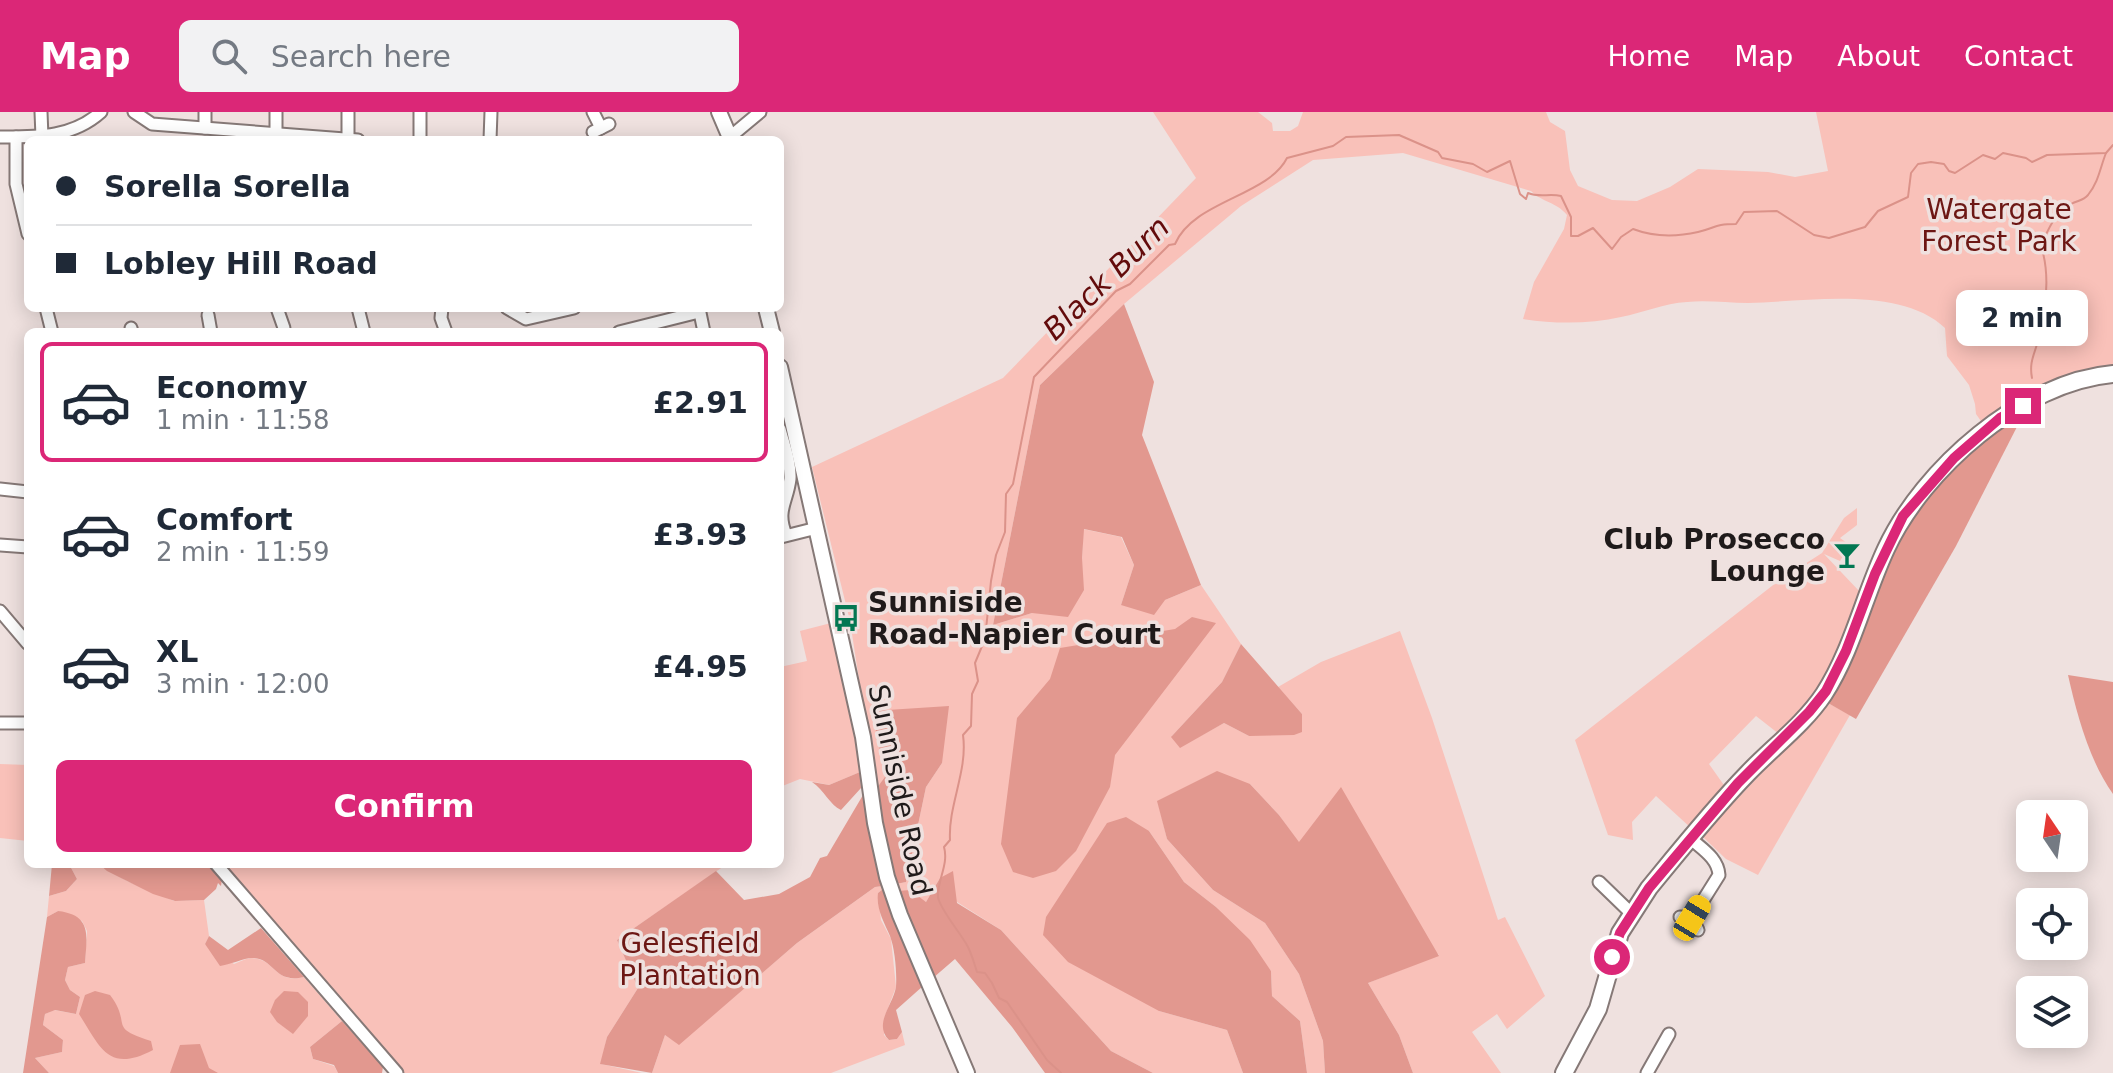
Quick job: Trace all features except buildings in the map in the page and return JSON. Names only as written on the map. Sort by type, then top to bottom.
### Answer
[{"type":"highway","points":[[1564,1073],[1598,1009],[1616,944],[1649,888],[1738,783],[1826,691],[1846,651],[1863,600],[1903,516],[1954,458],[2000,418],[2081,380],[2113,374]]},
{"type":"main road","points":[[719,112],[730,136]]},
{"type":"main road","name":"Sunniside Road","points":[[784,384],[863,737],[875,823],[887,877],[967,1073]]},
{"type":"street","points":[[41,112],[42,136]]},
{"type":"street","points":[[50,136],[77,128],[101,112]]},
{"type":"street","points":[[134,112],[152,124],[268,136],[276,112]]},
{"type":"street","points":[[205,112],[205,128]]},
{"type":"street","points":[[348,112],[348,136]]},
{"type":"street","points":[[420,112],[420,136]]},
{"type":"street","points":[[490,136],[491,112]]},
{"type":"street","points":[[593,112],[601,128]]},
{"type":"street","points":[[734,136],[760,112]]},
{"type":"street","points":[[181,127],[181,136]]},
{"type":"street","points":[[0,137],[24,137]]},
{"type":"street","points":[[16,137],[16,184],[24,217]]},
{"type":"street","points":[[278,312],[283,328]]},
{"type":"street","points":[[514,312],[526,319],[557,312]]},
{"type":"street","points":[[634,328],[692,312]]},
{"type":"street","points":[[208,315],[210,328]]},
{"type":"street","points":[[784,445],[790,480],[784,500]]},
{"type":"street","points":[[0,489],[24,492]]},
{"type":"street","points":[[784,536],[817,528]]},
{"type":"street","points":[[0,545],[24,547]]},
{"type":"street","points":[[0,611],[24,639]]},
{"type":"street","points":[[0,723],[24,723]]},
{"type":"street","points":[[1690,838],[1714,860],[1719,869],[1719,875],[1686,917],[1698,930]]},
{"type":"street","points":[[219,868],[397,1073]]},
{"type":"street","points":[[1599,882],[1632,914]]},
{"type":"street","points":[[1647,1073],[1669,1034]]},
{"type":"green space","name":"Watergate Forest Park","points":[[1153,112],[1258,112],[1272,123],[1273,131],[1290,131],[1298,126],[1303,112],[1546,112],[1550,122],[1565,131],[1570,170],[1578,186],[1612,200],[1637,201],[1670,187],[1698,169],[1768,172],[1795,177],[1828,171],[1816,112],[2113,112],[2113,369],[1983,424],[1976,414],[1969,385],[1947,356],[1945,328],[1926,315],[1903,306],[1851,299],[1748,303],[1695,301],[1597,321],[1523,319],[1534,282],[1564,229],[1567,215],[1531,191],[1403,153],[1313,160],[1241,206],[1124,304],[1040,385],[993,625],[1032,613],[1082,558],[1083,529],[1121,537],[1134,565],[1121,605],[1165,600],[1201,585],[1241,644],[1222,682],[1172,736],[1180,747],[1224,723],[1249,736],[1302,714],[1278,687],[1321,662],[1400,631],[1498,920],[1505,917],[1545,996],[1507,1029],[1497,1014],[1472,1032],[1501,1073],[1413,1073],[1399,1035],[1368,983],[1439,955],[1299,843],[1279,815],[1250,784],[1158,802],[1167,839],[1213,890],[1265,923],[1299,974],[1323,1041],[1325,1073],[1307,1073],[1300,1021],[1272,996],[1271,971],[1216,907],[1184,882],[1149,831],[1159,1011],[1227,1030],[1243,1073],[1153,1073],[1111,1051],[1001,930],[957,902],[940,878],[926,902],[898,891],[896,884],[906,882],[926,787],[942,763],[885,778],[876,789],[850,621],[812,467],[1003,378],[1196,178]]},
{"type":"green space","points":[[1124,304],[1154,382],[1142,435],[1201,585],[1165,600],[1154,615],[1121,605],[1134,565],[1122,537],[1084,529],[1084,590],[1068,617],[1032,613],[993,625],[1040,385]]},
{"type":"green space","points":[[2022,417],[1956,546],[1856,719],[1828,703],[1899,538],[1934,487],[1991,431]]},
{"type":"green space","points":[[1857,508],[1857,525],[1840,538],[1854,548],[1851,553],[1846,551],[1840,561],[1824,554],[1860,592],[1822,686],[1779,734],[1756,716],[1709,764],[1726,788],[1691,828],[1656,796],[1632,822],[1633,840],[1608,835],[1575,740],[1777,582],[1822,553],[1844,518]]},
{"type":"green space","points":[[1192,617],[1216,623],[1115,755],[1110,787],[1076,851],[1056,871],[1033,878],[1013,872],[1001,844],[1017,718],[1050,679],[1060,648],[1175,629]]},
{"type":"green space","points":[[831,623],[848,696],[860,772],[829,785],[800,779],[784,785],[784,666],[807,661],[800,631]]},
{"type":"green space","points":[[1241,644],[1302,714],[1302,732],[1249,736],[1224,723],[1180,748],[1171,737],[1222,682]]},
{"type":"green space","points":[[2068,675],[2113,682],[2113,794],[2091,752]]},
{"type":"green space","points":[[1828,703],[1850,715],[1758,875],[1726,859],[1702,836]]},
{"type":"green space","points":[[949,706],[942,763],[926,787],[906,882],[896,884],[876,789],[885,777],[872,711]]},
{"type":"green space","points":[[0,764],[24,765],[24,841],[0,838]]},
{"type":"green space","points":[[1217,771],[1250,784],[1299,842],[1341,787],[1439,956],[1368,983],[1399,1035],[1413,1073],[1325,1073],[1323,1041],[1299,974],[1265,923],[1213,890],[1167,839],[1157,801]]},
{"type":"green space","points":[[860,772],[861,788],[841,810],[812,782],[829,785]]},
{"type":"green space","name":"Gelesfield Plantation","points":[[863,795],[883,886],[875,887],[797,943],[679,1045],[665,1035],[652,1073],[600,1064],[607,1037],[638,988],[617,940],[716,871],[744,900],[779,894],[810,877],[820,858],[827,856]]},
{"type":"green space","points":[[1126,817],[1149,831],[1184,882],[1250,940],[1271,971],[1272,996],[1300,1021],[1307,1073],[1243,1073],[1227,1030],[1159,1011],[1068,962],[1043,935],[1046,917],[1107,823]]},
{"type":"green space","points":[[52,868],[71,868],[77,879],[66,891],[49,896]]},
{"type":"green space","points":[[71,868],[106,868],[127,881],[174,901],[204,900],[209,936],[205,944],[234,964],[250,958],[260,959],[287,977],[304,977],[342,1021],[310,1047],[313,1059],[334,1066],[338,1073],[49,1073],[35,1058],[62,1052],[63,1040],[43,1025],[45,1014],[54,1010],[76,1014],[80,997],[70,990],[65,980],[68,967],[85,963],[87,931],[82,921],[58,911],[47,917],[49,896],[66,891],[77,879]]},
{"type":"green space","points":[[104,868],[214,868],[222,879],[221,886],[218,883],[204,900],[175,901],[153,894]]},
{"type":"green space","points":[[228,868],[721,868],[617,940],[638,988],[607,1037],[601,1064],[642,1073],[402,1073]]},
{"type":"green space","points":[[953,871],[957,903],[1001,930],[1111,1051],[1153,1073],[1045,1073],[1012,1027],[955,959],[933,978],[898,891],[910,890],[926,902],[940,878]]},
{"type":"green space","points":[[883,886],[878,893],[881,920],[891,939],[896,987],[885,1016],[884,1035],[889,1040],[897,1039],[902,1032],[905,1045],[831,1073],[652,1073],[665,1035],[679,1044],[797,943],[875,887]]},
{"type":"green space","points":[[883,889],[923,986],[896,1010],[902,1032],[897,1039],[889,1040],[883,1021],[896,987],[896,975],[892,941],[878,904],[878,893]]},
{"type":"green space","points":[[58,911],[77,917],[85,928],[85,963],[68,967],[65,980],[70,990],[80,997],[76,1014],[55,1010],[45,1014],[43,1025],[63,1040],[62,1052],[35,1058],[49,1073],[23,1073],[47,917]]},
{"type":"green space","points":[[261,928],[304,977],[286,977],[260,959],[245,959],[220,966],[205,944],[209,936],[228,950]]},
{"type":"green space","points":[[95,991],[110,995],[117,1005],[124,1028],[151,1041],[153,1050],[126,1059],[116,1058],[100,1047],[79,1014],[85,995]]},
{"type":"green space","points":[[284,991],[298,992],[308,1002],[308,1016],[293,1034],[270,1012],[275,1000]]},
{"type":"green space","points":[[342,1021],[383,1067],[382,1073],[338,1073],[334,1065],[313,1059],[310,1047]]},
{"type":"green space","points":[[200,1044],[209,1068],[218,1073],[170,1073],[180,1045]]},
{"type":"waterway","name":"Black Burn","points":[[1061,1073],[1047,1060],[1007,1002],[999,998],[985,973],[977,972],[968,947],[942,908],[938,897],[945,860],[944,847],[950,840],[963,762],[963,735],[971,726],[972,694],[978,681],[975,663],[985,639],[991,581],[1005,532],[1006,494],[1013,484],[1034,377],[1116,291],[1130,284],[1169,245],[1175,244],[1197,218],[1264,181],[1287,158],[1333,146],[1346,137],[1399,135],[1438,152],[1442,158],[1473,164],[1487,172],[1510,161],[1520,194],[1526,199],[1528,193],[1561,196],[1571,217],[1571,236],[1593,228],[1612,249],[1621,237],[1633,229],[1657,235],[1690,234],[1719,225],[1736,224],[1744,212],[1777,211],[1814,235],[1829,238],[1865,227],[1878,211],[1908,197],[1911,173],[1918,164],[1944,164],[1955,173],[1983,155],[1995,159],[2003,153],[2032,162],[2047,155],[2106,153],[2113,145]]},
{"type":"waterway","points":[[2032,378],[2032,363],[2046,293],[2046,269],[2041,246],[2056,217],[2092,190],[2106,153]]},
{"type":"place","name":"Club Prosecco Lounge","points":[[1847,555]]},
{"type":"place","name":"Sunniside Road-Napier Court","points":[[846,618]]},
{"type":"route","points":[[1612,957],[1620,933],[1649,888],[1738,783],[1818,703],[1826,691],[1846,651],[1863,600],[1903,516],[1954,458],[2000,418],[2023,406]]}]
